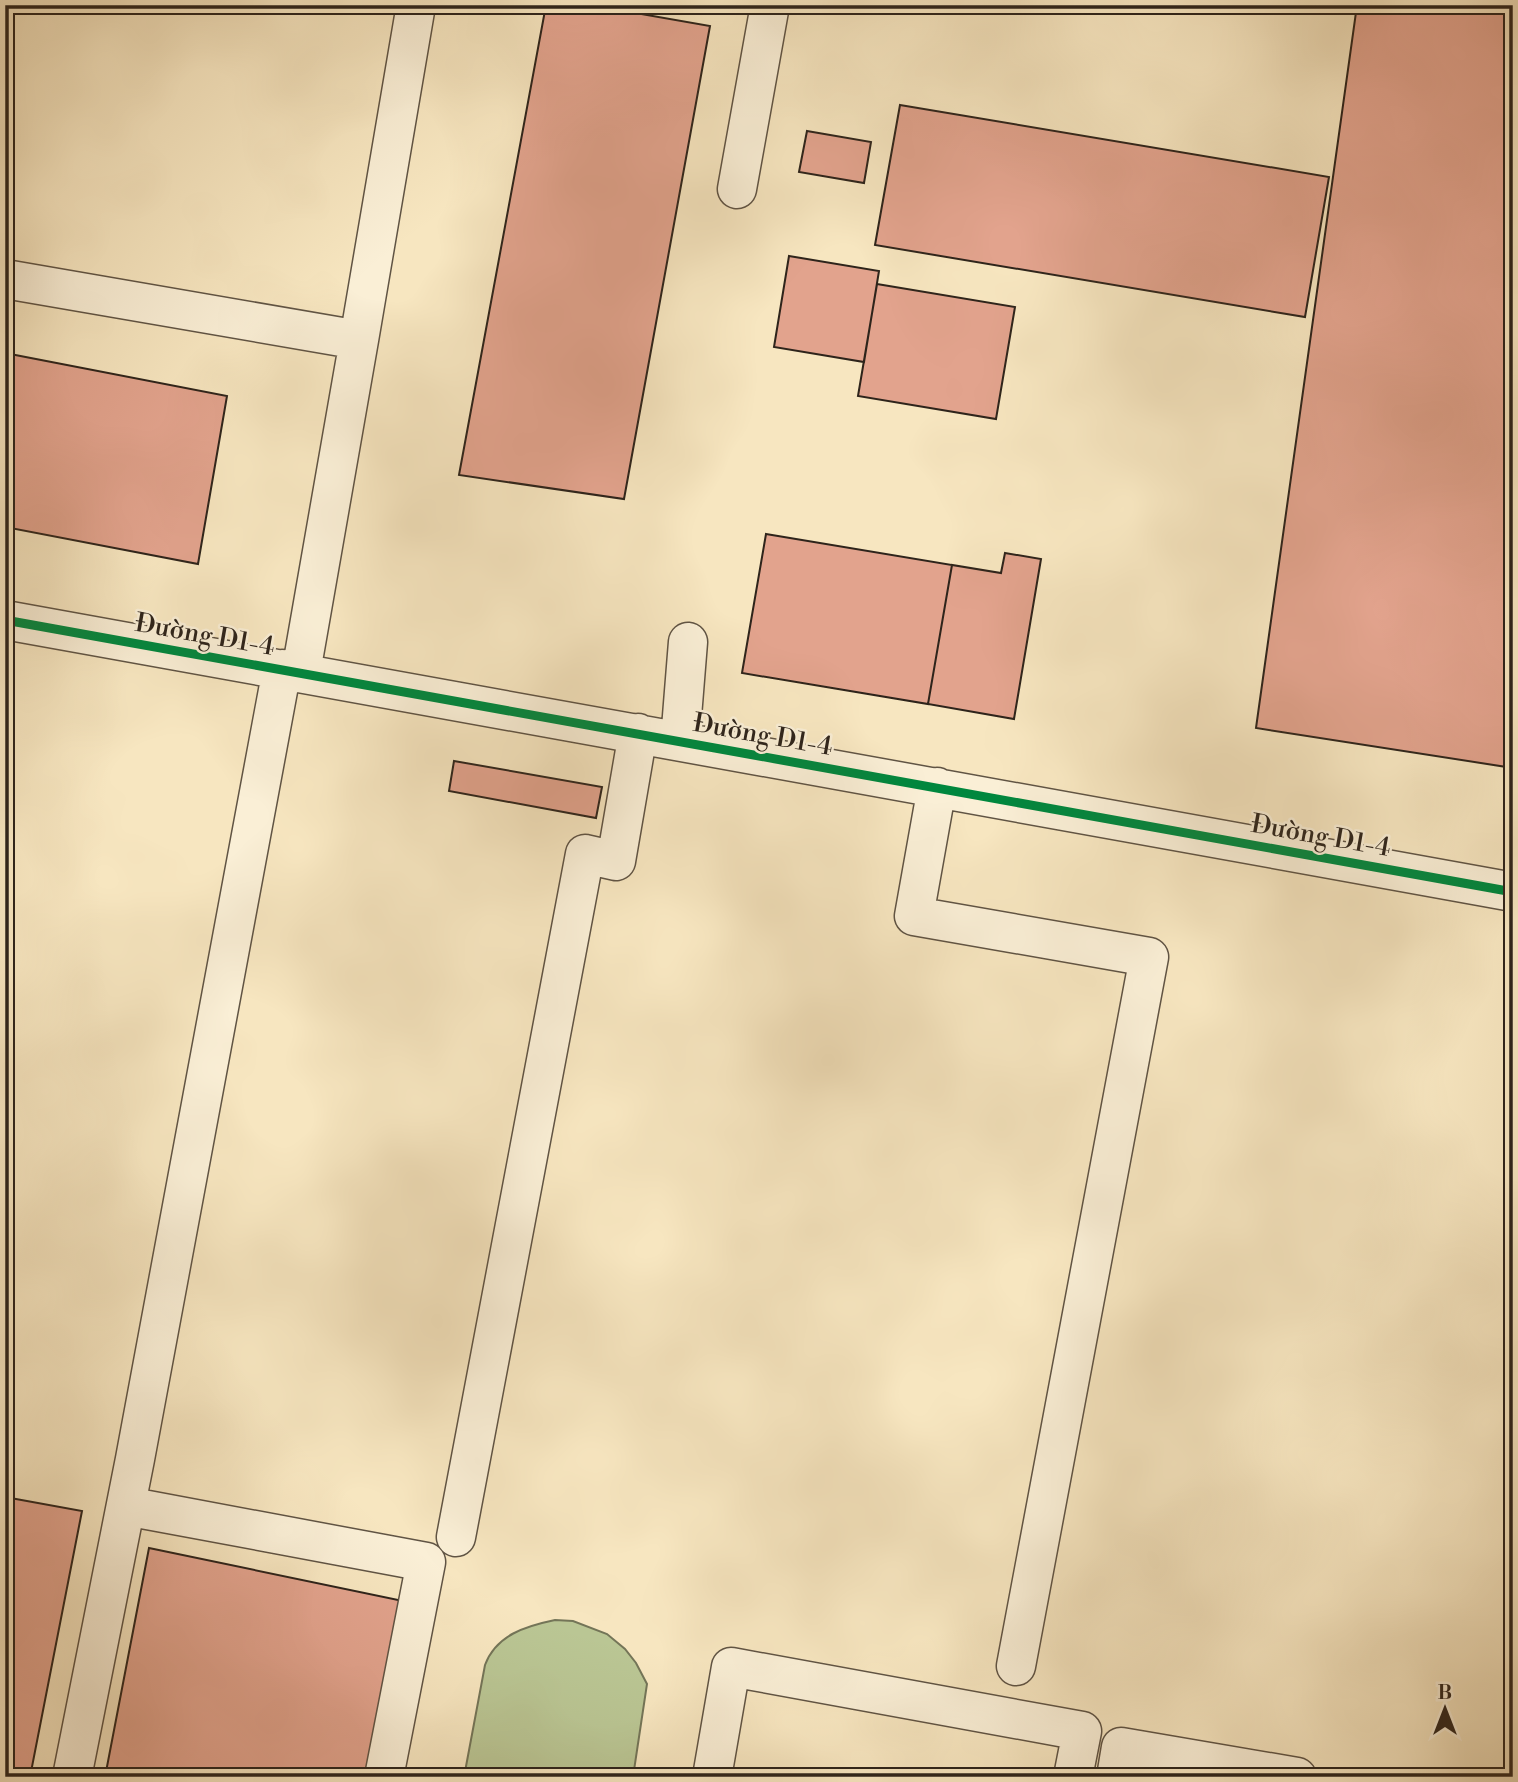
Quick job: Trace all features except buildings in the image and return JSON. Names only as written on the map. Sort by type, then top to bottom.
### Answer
[{"type":"street","points":[[72,1777],[359,340],[416,5]]},
{"type":"street","points":[[737,189],[770,5]]},
{"type":"street","points":[[5,279],[359,340]]},
{"type":"street","name":"Đường D1-4","points":[[5,620],[1513,891]]},
{"type":"street","points":[[680,741],[688,642]]},
{"type":"street","points":[[456,1537],[585,855],[616,861],[638,733]]},
{"type":"street","points":[[937,787],[914,916],[1149,957],[1016,1666]]},
{"type":"street","points":[[126,1506],[426,1562],[384,1777]]},
{"type":"street","points":[[712,1777],[731,1667],[1082,1731],[1073,1777]]},
{"type":"street","points":[[1116,1777],[1121,1747],[1297,1777]]},
{"type":"green space","points":[[555,1620],[573,1621],[607,1634],[625,1649],[647,1684],[633,1777],[464,1777],[485,1665],[490,1655],[496,1646],[513,1634],[533,1625]]},
{"type":"cycle path","points":[[5,620],[1513,892]]}]
